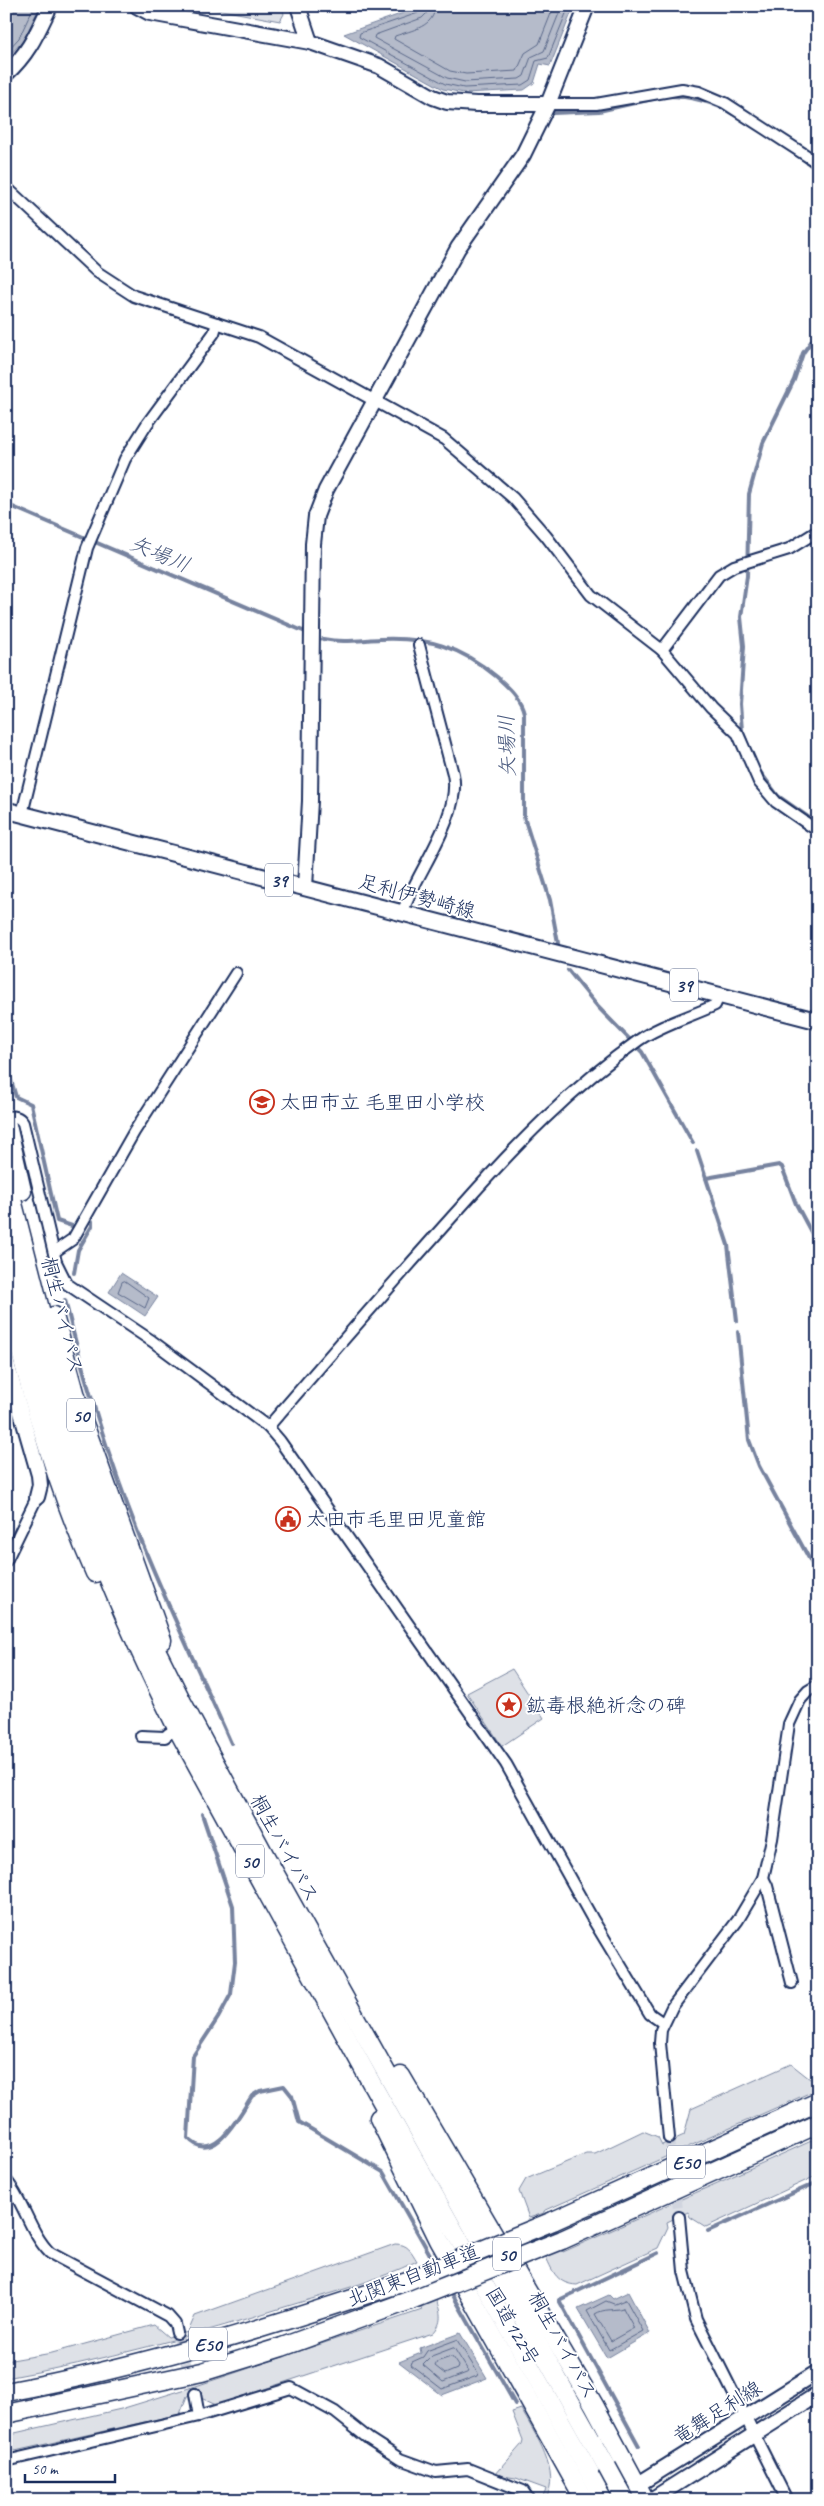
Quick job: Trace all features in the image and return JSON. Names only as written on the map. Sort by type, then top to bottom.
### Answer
[{"type":"highway","name":"50","points":[[6,1121],[26,1207],[82,1418],[146,1593],[182,1702]]},
{"type":"highway","name":"桐生バイパス","points":[[6,1176],[69,1423],[82,1464],[135,1607],[182,1702],[354,2034]]},
{"type":"highway","name":"桐生バイパス","points":[[6,1240],[55,1431],[64,1458],[123,1614],[156,1686],[178,1730],[354,2034],[600,2471],[625,2500]]},
{"type":"highway","name":"50","points":[[6,1291],[42,1433],[76,1531],[102,1590],[156,1686]]},
{"type":"highway","name":"50","points":[[354,2034],[395,2067],[589,2396],[641,2492]]},
{"type":"highway","name":"国道122号","points":[[354,2034],[369,2096],[417,2198],[579,2495]]},
{"type":"highway","name":"北関東自動車道","points":[[6,2392],[79,2378],[149,2361],[306,2315],[407,2280],[553,2221],[818,2102]]},
{"type":"highway","name":"北関東自動車道","points":[[6,2414],[165,2381],[282,2347],[411,2300],[562,2240],[818,2124]]},
{"type":"highway","points":[[6,2426],[70,2412],[165,2381]]},
{"type":"highway","name":"桐生バイパス","points":[[600,2471],[605,2500]]},
{"type":"highway","points":[[614,2500],[641,2492]]},
{"type":"main road","name":"足利伊勢崎線","points":[[6,810],[403,911],[488,936],[720,994],[818,1021]]},
{"type":"street","points":[[6,74],[17,64],[37,38],[50,6]]},
{"type":"street","points":[[137,6],[150,13],[310,42],[379,66],[433,97],[447,102],[476,104],[596,104],[682,89],[699,92],[725,103],[818,164]]},
{"type":"street","points":[[298,6],[310,42]]},
{"type":"street","points":[[305,886],[310,801],[313,544],[316,516],[326,490],[458,248],[523,155],[548,104],[587,6]]},
{"type":"street","points":[[6,187],[97,272],[120,288],[148,302],[259,337],[444,439],[513,498],[546,536],[591,595],[662,650],[711,708],[738,734],[759,782],[776,802],[818,831]]},
{"type":"street","points":[[22,814],[87,548],[125,459],[147,424],[214,333],[217,323]]},
{"type":"street","points":[[662,650],[719,575],[747,562],[789,549],[818,530]]},
{"type":"street","points":[[403,911],[454,799],[453,774],[419,645]]},
{"type":"street","points":[[54,1252],[73,1239],[134,1132],[236,974]]},
{"type":"street","points":[[268,1427],[488,1174],[548,1114],[639,1040],[662,1027],[715,1005],[720,994]]},
{"type":"street","points":[[6,1117],[15,1116],[20,1118],[23,1123],[60,1274],[67,1284],[152,1341],[268,1427],[506,1764],[592,1918],[650,2014],[663,2023]]},
{"type":"street","points":[[6,1360],[40,1485],[37,1497],[6,1561]]},
{"type":"street","points":[[669,2138],[660,2043],[663,2023],[672,2007],[738,1920],[763,1878],[772,1839],[789,1724],[800,1700],[808,1691],[818,1685]]},
{"type":"street","points":[[141,1736],[164,1737],[178,1730]]},
{"type":"street","points":[[763,1878],[767,1886],[792,1983]]},
{"type":"street","points":[[6,2180],[14,2189],[42,2245],[50,2253],[168,2316],[175,2324],[177,2333]]},
{"type":"street","points":[[679,2217],[684,2271],[696,2319],[787,2500]]},
{"type":"street","name":"竜舞足利線","points":[[641,2492],[745,2418],[818,2372]]},
{"type":"street","points":[[6,2461],[199,2416],[287,2389],[295,2389],[335,2412],[369,2439],[410,2463],[436,2472],[468,2469],[523,2491],[529,2500]]},
{"type":"street","points":[[195,2394],[199,2416]]},
{"type":"street","name":"竜舞足利線","points":[[651,2500],[818,2394]]},
{"type":"shaded area","points":[[200,6],[282,6],[284,14],[280,21]]},
{"type":"shaded area","points":[[512,1669],[544,1718],[502,1746],[467,1693]]},
{"type":"shaded area","points":[[791,2064],[810,2079],[818,2076],[818,2089],[544,2211],[544,2213],[529,2218],[519,2191],[526,2179],[586,2154],[595,2154],[643,2131],[658,2137],[662,2145],[684,2135],[691,2109]]},
{"type":"shaded area","points":[[818,2138],[818,2175],[706,2227],[690,2217],[688,2212],[667,2222],[668,2227],[658,2248],[577,2285],[565,2282],[557,2277],[546,2257],[561,2249],[563,2252]]},
{"type":"shaded area","points":[[395,2244],[406,2247],[417,2261],[386,2275],[354,2286],[219,2327],[113,2355],[6,2378],[6,2361],[52,2353],[154,2325],[168,2337],[188,2332],[195,2316]]},
{"type":"shaded area","points":[[436,2300],[440,2321],[433,2333],[216,2405],[201,2398],[200,2392],[187,2396],[180,2414],[15,2451],[6,2447],[6,2435],[121,2409],[199,2385],[422,2310],[420,2305]]},
{"type":"shaded area","points":[[521,2409],[545,2453],[549,2466],[550,2489],[545,2500],[541,2500],[546,2489],[516,2478],[495,2475],[522,2444],[523,2440],[512,2412]]},
{"type":"water","points":[[8,6],[40,6],[23,41],[6,59]]},
{"type":"water","points":[[423,6],[574,6],[550,66],[540,64],[534,83],[524,90],[464,93],[443,89],[344,34]]},
{"type":"water","points":[[121,1273],[158,1297],[145,1316],[109,1292]]},
{"type":"water","points":[[628,2292],[650,2333],[607,2358],[578,2309],[609,2295],[613,2299]]},
{"type":"water","points":[[460,2333],[487,2378],[442,2395],[399,2362],[421,2353],[420,2348]]},
{"type":"waterway","points":[[666,96],[701,100],[733,114]]},
{"type":"waterway","points":[[553,113],[599,111],[657,98]]},
{"type":"waterway","points":[[798,155],[818,171]]},
{"type":"waterway","points":[[746,740],[742,731],[740,704],[744,646],[741,617],[747,576],[749,494],[763,443],[794,380],[803,353],[818,332]]},
{"type":"waterway","name":"矢場川","points":[[6,504],[303,631]]},
{"type":"waterway","name":"矢場川","points":[[323,639],[344,641],[397,639],[428,642],[442,646],[456,651],[483,666],[510,689],[517,698],[524,713],[524,817],[550,900],[558,943]]},
{"type":"waterway","points":[[758,769],[778,796],[818,824]]},
{"type":"waterway","name":"矢場川","points":[[568,970],[598,1007],[642,1052],[693,1143]]},
{"type":"waterway","points":[[6,1063],[16,1097],[31,1104],[57,1221],[72,1226]]},
{"type":"waterway","points":[[697,1151],[728,1245],[737,1321]]},
{"type":"waterway","name":"矢場川","points":[[706,1178],[779,1165],[782,1167],[796,1204],[818,1245]]},
{"type":"waterway","points":[[74,1273],[78,1250],[92,1226],[92,1221]]},
{"type":"waterway","points":[[65,1300],[100,1424],[131,1515],[164,1595],[231,1743]]},
{"type":"waterway","points":[[738,1332],[749,1440],[759,1466],[818,1575]]},
{"type":"waterway","points":[[202,1814],[233,1906],[235,1962],[231,1994],[193,2056],[188,2138],[198,2145],[207,2146],[216,2142],[233,2125],[252,2096],[260,2091],[284,2086],[292,2096],[299,2122],[383,2172],[436,2265]]},
{"type":"waterway","points":[[708,2231],[818,2182]]},
{"type":"waterway","points":[[639,2446],[559,2300],[658,2253]]},
{"type":"waterway","points":[[450,2290],[515,2404]]},
{"type":"tunnel","points":[[669,2138],[679,2217]]},
{"type":"tunnel","points":[[177,2333],[195,2394]]},
{"type":"place","name":"太田市立 毛里田小学校","points":[[262,1102]]},
{"type":"place","name":"太田市毛里田児童館","points":[[288,1519]]},
{"type":"place","name":"鉱毒根絶祈念の碑","points":[[509,1705]]}]
